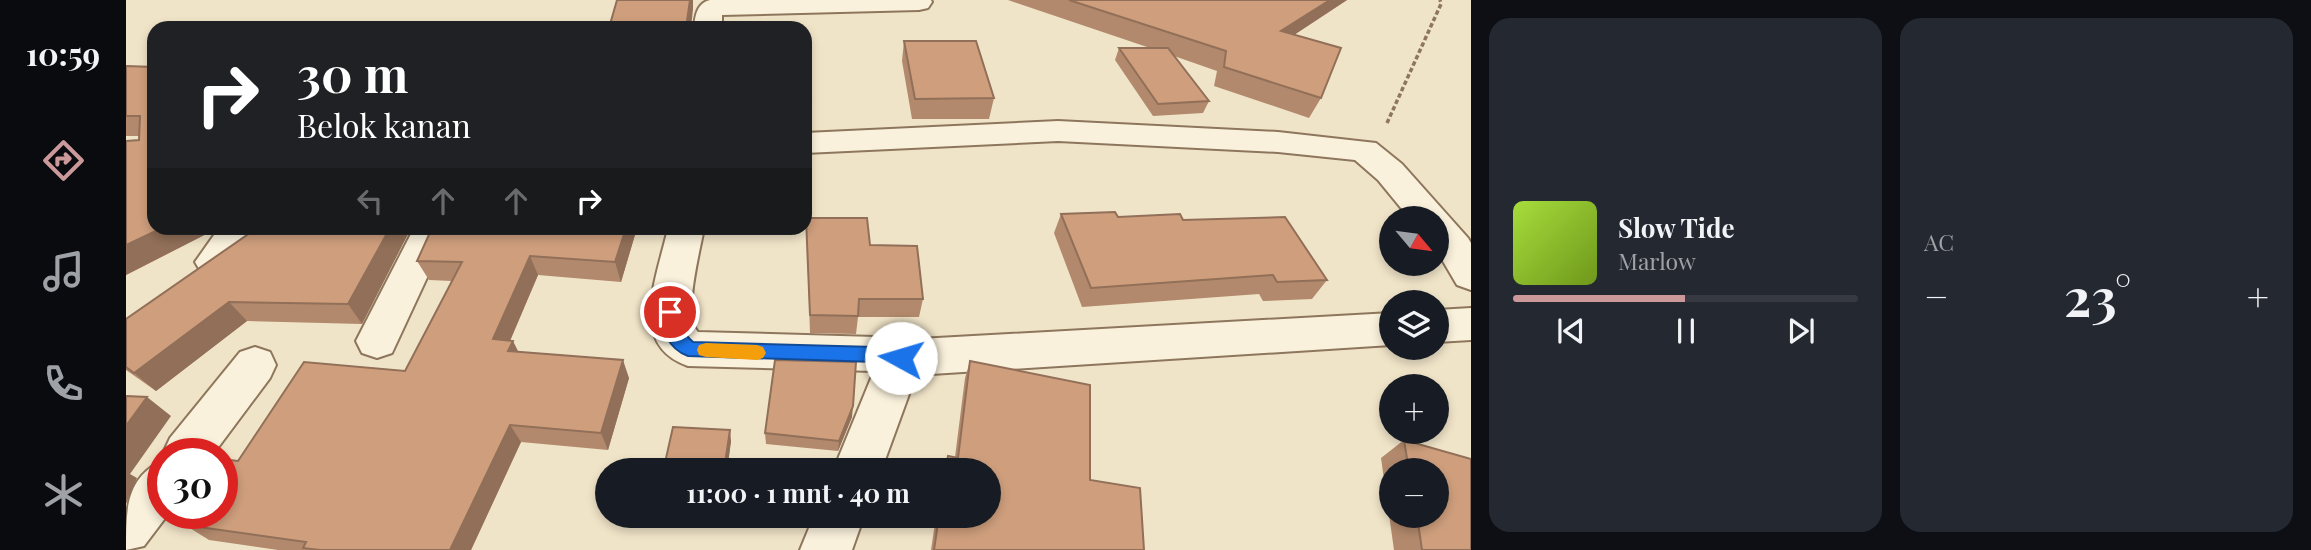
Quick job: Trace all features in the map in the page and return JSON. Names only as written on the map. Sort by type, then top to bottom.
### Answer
[{"type":"street","points":[[708,21],[709,13],[714,6],[919,2]]},
{"type":"street","points":[[812,144],[1058,131],[1278,142],[1364,150],[1390,172],[1419,206]]},
{"type":"street","points":[[214,262],[234,235]]},
{"type":"street","points":[[377,341],[429,235]]},
{"type":"street","points":[[685,235],[670,312],[672,332],[688,349],[875,354],[901,358],[1379,330]]},
{"type":"street","points":[[1449,241],[1471,275]]},
{"type":"street","points":[[1449,325],[1471,324]]},
{"type":"street","points":[[862,458],[901,358]]},
{"type":"street","points":[[198,438],[255,365]]},
{"type":"street","points":[[126,529],[147,502]]},
{"type":"street","points":[[825,550],[834,528]]},
{"type":"path","points":[[1364,150],[1381,134],[1396,108],[1441,4],[1440,0]]},
{"type":"building","points":[[617,0],[690,0],[687,21],[611,21]]},
{"type":"building","points":[[1069,0],[1330,0],[1281,31],[1341,48],[1321,98],[1224,67],[1226,51]]},
{"type":"building","points":[[904,41],[976,41],[994,98],[915,99]]},
{"type":"building","points":[[1119,48],[1168,48],[1209,101],[1158,104]]},
{"type":"building","points":[[126,66],[147,67],[147,235],[126,245],[126,141],[139,140],[140,116],[126,116]]},
{"type":"building","points":[[1115,212],[1118,217],[1180,214],[1183,220],[1285,217],[1327,280],[1277,282],[1273,275],[1091,288],[1061,214]]},
{"type":"building","points":[[812,218],[867,218],[870,245],[917,246],[923,299],[859,299],[858,316],[810,315],[807,235],[812,235]]},
{"type":"building","points":[[247,235],[386,235],[348,304],[229,302],[134,373],[126,367],[126,319]]},
{"type":"building","points":[[429,235],[624,235],[615,262],[530,256],[493,339],[513,341],[508,351],[623,360],[601,433],[510,425],[450,550],[320,550],[303,548],[306,542],[213,529],[238,529],[238,461],[304,362],[405,371],[462,262],[417,261]]},
{"type":"building","points":[[775,360],[856,362],[853,406],[839,441],[765,433]]},
{"type":"building","points":[[970,361],[1090,385],[1090,480],[1140,488],[1144,550],[934,550],[937,528],[1001,528],[1001,458],[958,458]]},
{"type":"building","points":[[126,396],[147,397],[126,426]]},
{"type":"building","points":[[673,427],[730,430],[726,458],[666,458]]},
{"type":"building","points":[[1405,444],[1418,444],[1471,459],[1471,550],[1422,550],[1419,528],[1449,528],[1449,458],[1407,458]]},
{"type":"slow traffic","points":[[706,350],[757,353]]},
{"type":"route","points":[[670,312],[672,332],[688,349],[875,354],[901,358]]}]
